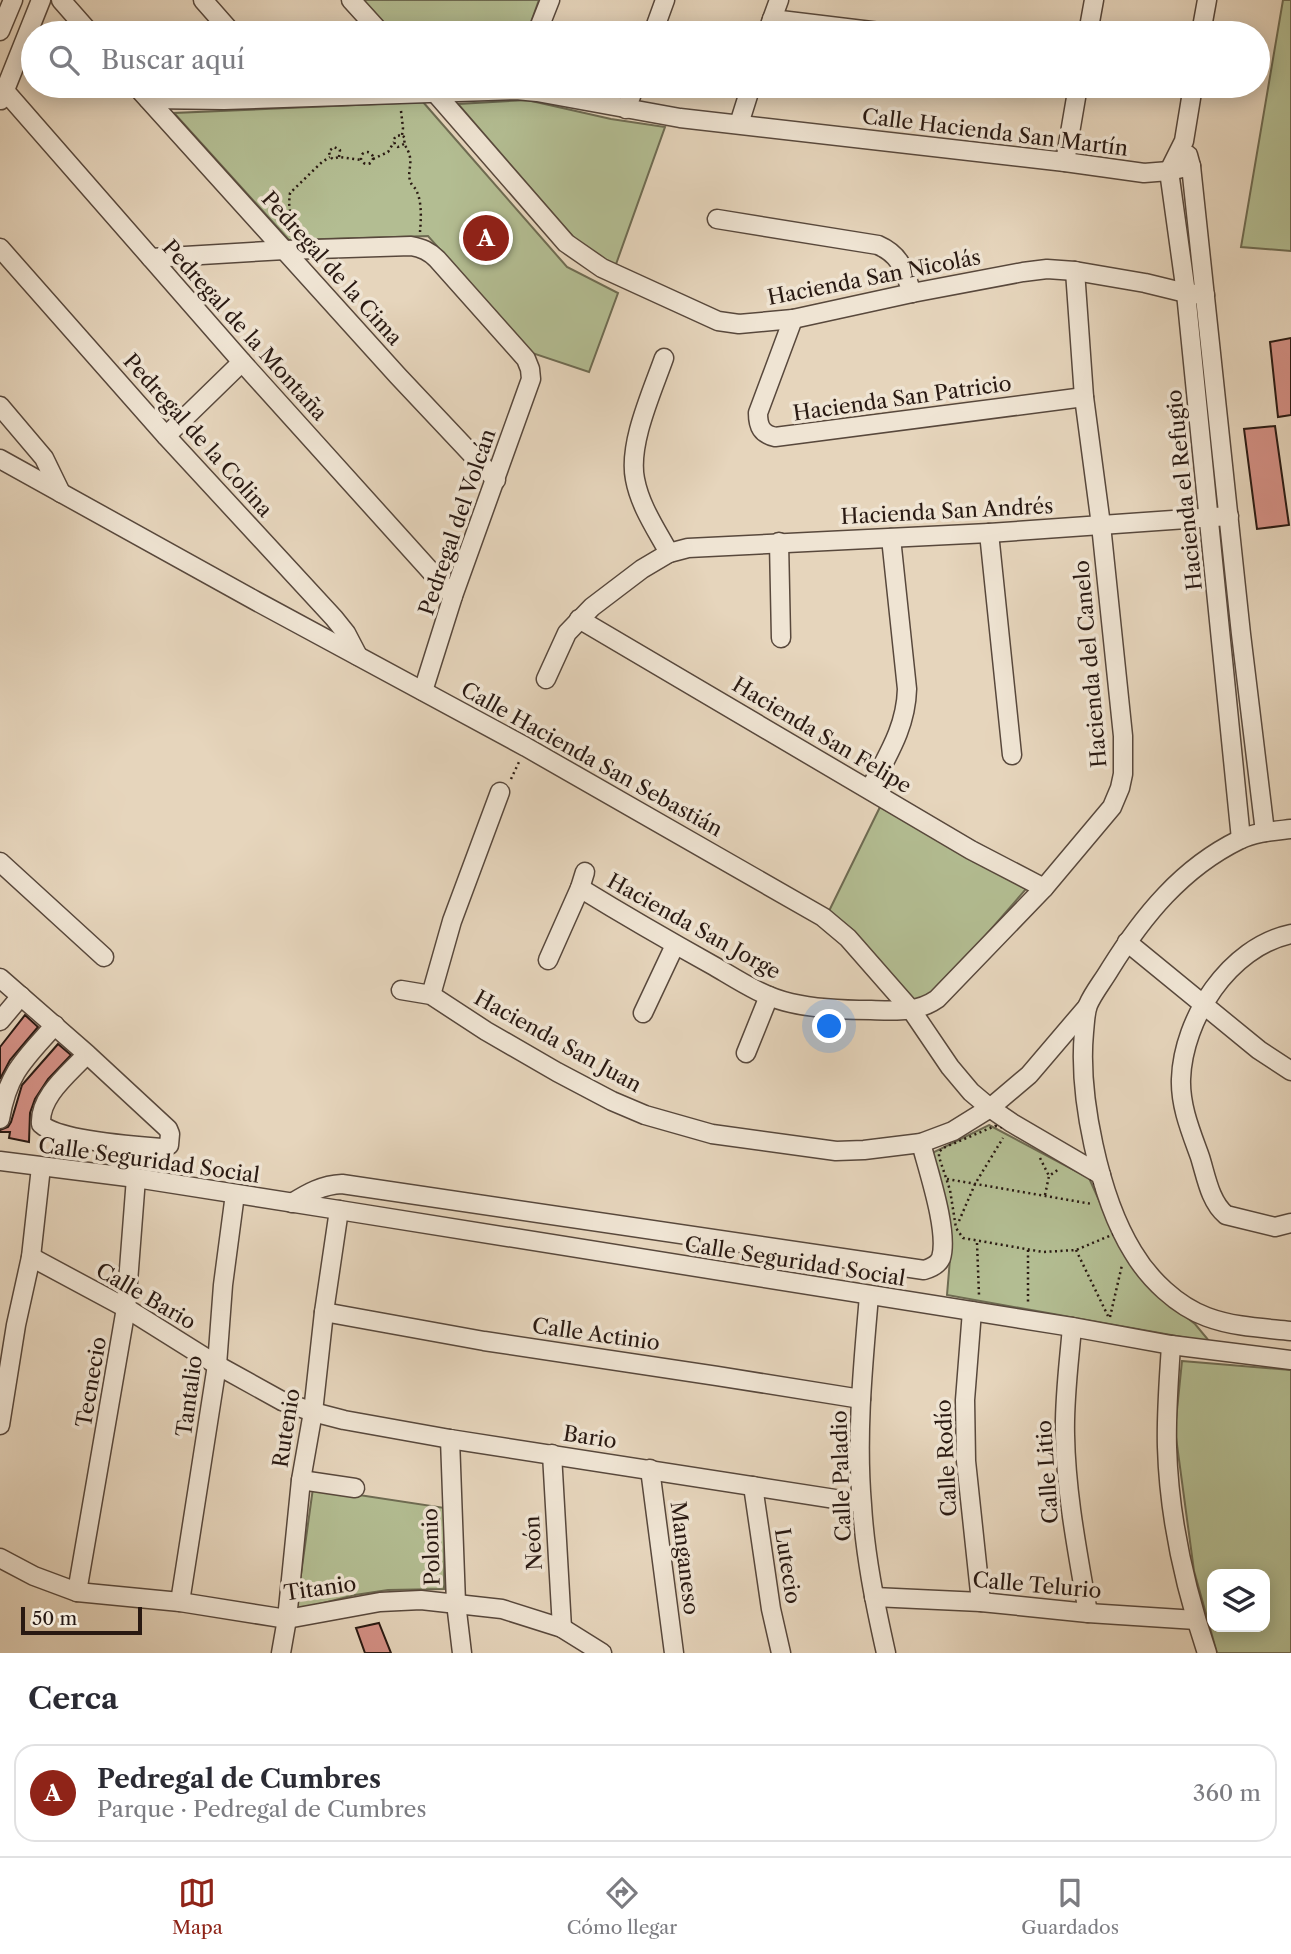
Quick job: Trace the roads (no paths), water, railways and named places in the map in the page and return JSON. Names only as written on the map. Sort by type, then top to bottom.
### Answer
[{"type":"street","points":[[0,31],[13,0]]},
{"type":"street","points":[[33,21],[41,0]]},
{"type":"street","points":[[61,0],[79,21]]},
{"type":"street","points":[[203,0],[221,21]]},
{"type":"street","points":[[351,0],[370,21]]},
{"type":"street","points":[[542,21],[550,0]]},
{"type":"street","points":[[657,21],[665,0]]},
{"type":"street","points":[[772,21],[779,0]]},
{"type":"street","points":[[1090,21],[1094,0]]},
{"type":"street","points":[[1203,21],[1207,0]]},
{"type":"street","points":[[2,97],[21,50]]},
{"type":"street","name":"Pedregal de la Montaña","points":[[2,97],[151,258],[453,596]]},
{"type":"street","name":"Pedregal de la Cima","points":[[147,98],[398,376],[496,480]]},
{"type":"street","name":"Calle Hacienda San Martín","points":[[204,98],[239,98]]},
{"type":"street","name":"Hacienda San Nicolás","points":[[440,98],[560,235],[583,256],[602,268],[718,321],[739,324],[793,319],[912,293],[1047,270],[1075,271],[1205,295]]},
{"type":"street","name":"Calle Hacienda San Martín","points":[[567,98],[680,118],[1144,173],[1191,166]]},
{"type":"street","points":[[626,110],[630,98]]},
{"type":"street","points":[[739,124],[747,98]]},
{"type":"street","points":[[1065,162],[1076,98]]},
{"type":"street","name":"Hacienda el Refugio","points":[[1191,98],[1184,141],[1169,171],[1186,293],[1241,839]]},
{"type":"street","name":"Hacienda el Refugio","points":[[1184,141],[1191,166],[1265,832]]},
{"type":"street","points":[[717,219],[889,249],[899,259],[912,293]]},
{"type":"street","name":"Pedregal del Volcán","points":[[285,250],[420,247],[428,251],[446,269],[519,349],[530,369],[531,379],[453,596],[423,691]]},
{"type":"street","name":"Pedregal de la Colina","points":[[0,248],[166,436],[334,618],[346,633],[358,656]]},
{"type":"street","points":[[151,258],[285,250]]},
{"type":"street","name":"Hacienda del Canelo","points":[[912,1011],[937,999],[1044,888],[1112,807],[1120,788],[1123,774],[1123,736],[1101,525],[1084,397],[1075,271]]},
{"type":"street","name":"Hacienda San Patricio","points":[[793,319],[758,413],[761,430],[767,435],[775,437],[1084,397]]},
{"type":"street","points":[[546,679],[566,633],[579,619],[642,569],[669,553],[644,508],[633,466],[633,452],[641,424],[664,358]]},
{"type":"street","points":[[166,436],[242,362]]},
{"type":"street","points":[[0,406],[44,458],[61,493]]},
{"type":"street","name":"Calle Hacienda San Sebastián","points":[[0,459],[526,747],[823,917],[848,938],[912,1011],[950,1067],[971,1092],[1010,1126],[1101,1175]]},
{"type":"street","name":"Hacienda San Andrés","points":[[669,553],[688,548],[989,533],[1229,516]]},
{"type":"street","points":[[989,533],[1012,755]]},
{"type":"street","points":[[870,789],[904,720],[906,704],[907,689],[891,538]]},
{"type":"street","points":[[779,542],[781,638]]},
{"type":"street","name":"Hacienda San Felipe","points":[[579,619],[971,850],[1044,888]]},
{"type":"street","points":[[401,990],[431,995],[452,921],[499,792]]},
{"type":"street","name":"Hacienda San Juan","points":[[431,995],[557,1072],[612,1101],[672,1124],[712,1134],[836,1151],[921,1143],[953,1131],[990,1108],[1029,1075],[1087,1007],[1127,942],[1164,895],[1185,876],[1241,839],[1265,832],[1291,829]]},
{"type":"street","points":[[0,862],[104,957]]},
{"type":"street","name":"Hacienda San Jorge","points":[[548,960],[583,880],[675,945],[769,996],[809,1006],[912,1011]]},
{"type":"street","points":[[1291,934],[1268,942],[1246,955],[1203,1004],[1188,1035],[1181,1079],[1182,1100],[1215,1202],[1220,1210],[1232,1217],[1275,1227],[1291,1223]]},
{"type":"street","points":[[1127,942],[1259,1050],[1291,1071]]},
{"type":"street","points":[[643,1013],[675,945]]},
{"type":"street","points":[[0,978],[87,1054],[168,1129],[169,1145],[163,1148],[121,1145],[52,1132],[41,1124],[40,1114],[44,1104],[87,1054]]},
{"type":"street","points":[[0,1021],[21,996]]},
{"type":"street","points":[[746,1053],[769,996]]},
{"type":"street","points":[[1087,1007],[1083,1063],[1085,1091],[1108,1207],[1133,1252],[1157,1283],[1179,1301],[1206,1317],[1233,1325],[1291,1331]]},
{"type":"street","points":[[0,1119],[13,1075],[55,1026]]},
{"type":"street","name":"Calle Seguridad Social","points":[[292,1203],[318,1188],[342,1184],[924,1270],[937,1264],[949,1232],[940,1219],[921,1143]]},
{"type":"street","name":"Calle Seguridad Social","points":[[0,1161],[136,1178],[1171,1345],[1291,1360]]},
{"type":"street","points":[[0,1425],[8,1322],[31,1257],[41,1167]]},
{"type":"street","name":"Tecnecio","points":[[77,1592],[127,1308],[136,1178]]},
{"type":"street","name":"Tantalio","points":[[180,1602],[217,1365],[223,1285],[235,1194]]},
{"type":"street","name":"Rutenio","points":[[281,1653],[301,1480],[313,1412],[339,1210]]},
{"type":"street","name":"Calle Bario","points":[[31,1257],[127,1308],[217,1365],[282,1401],[313,1412]]},
{"type":"street","name":"Calle Paladio","points":[[869,1296],[861,1399],[862,1503],[874,1597],[886,1653]]},
{"type":"street","name":"Calle Actinio","points":[[324,1312],[484,1341],[861,1399]]},
{"type":"street","name":"Calle Rodío","points":[[976,1312],[965,1399],[966,1461],[981,1602]]},
{"type":"street","name":"Calle Litio","points":[[1072,1327],[1065,1445],[1074,1530],[1088,1613]]},
{"type":"street","points":[[1171,1345],[1167,1447],[1170,1491],[1196,1620],[1208,1653]]},
{"type":"street","name":"Bario","points":[[313,1412],[450,1438],[862,1503]]},
{"type":"street","name":"Polonio","points":[[450,1438],[456,1603],[461,1653]]},
{"type":"street","name":"Neón","points":[[552,1454],[562,1628]]},
{"type":"street","name":"Manganeso","points":[[650,1469],[674,1653]]},
{"type":"street","points":[[301,1480],[355,1488]]},
{"type":"street","name":"Lutecio","points":[[753,1486],[771,1609],[781,1653]]},
{"type":"street","name":"Titanio","points":[[0,1558],[34,1576],[77,1592],[180,1602],[287,1619],[380,1602],[421,1600],[502,1609],[562,1628],[602,1653]]},
{"type":"street","name":"Calle Telurio","points":[[874,1597],[981,1602],[1196,1620]]},
{"type":"place","name":"Pedregal de Cumbres","points":[[486,238]]}]
